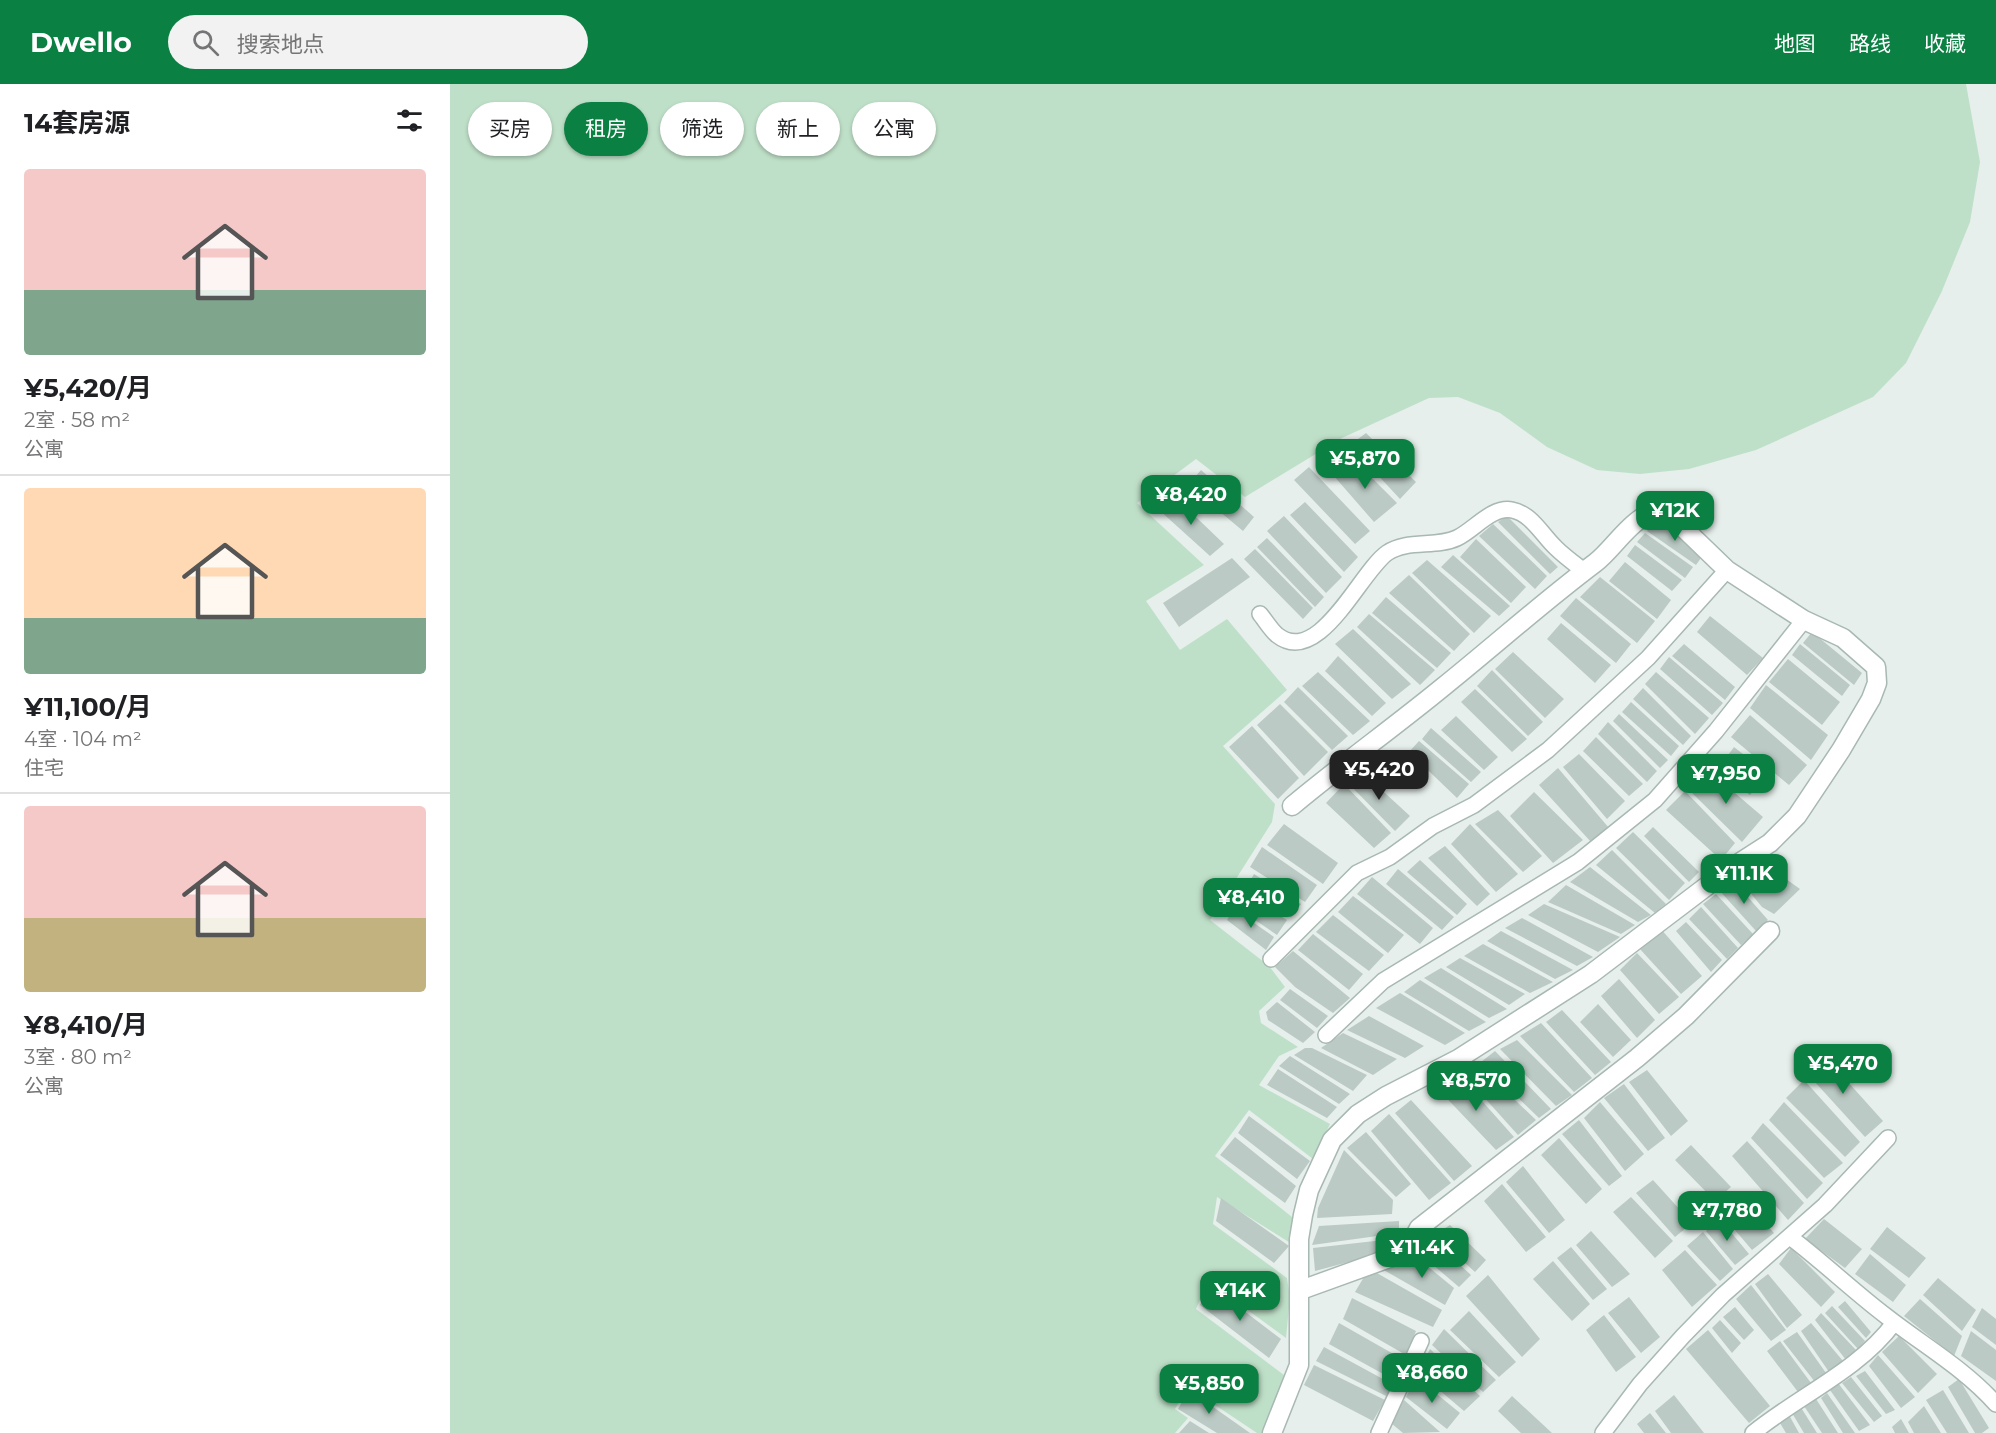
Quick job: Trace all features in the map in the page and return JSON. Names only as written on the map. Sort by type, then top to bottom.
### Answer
[{"type":"street","points":[[1272,1433],[1299,1365],[1301,1290],[1299,1239],[1309,1190],[1332,1140],[1358,1114],[1386,1096],[1458,1059],[1591,974],[1728,870],[1770,843],[1797,816],[1841,750],[1871,699],[1877,683],[1876,667],[1843,638],[1804,620],[1727,570],[1670,515],[1660,511],[1652,512],[1638,520],[1598,561],[1418,708],[1292,806]]},
{"type":"street","points":[[1301,1290],[1406,1252],[1419,1228],[1637,1058],[1686,1016],[1770,931]]},
{"type":"lane","points":[[1260,614],[1277,635],[1291,642],[1306,640],[1321,632],[1387,552],[1421,543],[1455,539],[1497,511],[1510,509],[1523,513],[1556,548],[1584,571]]},
{"type":"lane","points":[[1270,959],[1357,873],[1390,857],[1433,826],[1474,805],[1548,750],[1648,658],[1727,570]]},
{"type":"lane","points":[[1326,1035],[1383,981],[1554,878],[1599,846],[1647,806],[1716,731],[1804,620]]},
{"type":"lane","points":[[1603,1433],[1640,1384],[1683,1336],[1724,1295],[1790,1237],[1888,1138]]},
{"type":"lane","points":[[1790,1237],[1894,1323],[1967,1374],[1996,1404]]},
{"type":"lane","points":[[1753,1433],[1865,1354],[1894,1323]]},
{"type":"lane","points":[[1379,1433],[1421,1341]]},
{"type":"green space","points":[[450,84],[1966,84],[1980,162],[1970,222],[1942,291],[1906,363],[1873,397],[1756,450],[1689,469],[1640,474],[1597,470],[1547,447],[1500,413],[1458,397],[1429,398],[1342,438],[1245,497],[1196,459],[1137,503],[1204,565],[1146,601],[1180,650],[1227,619],[1287,690],[1223,746],[1275,804],[1272,822],[1210,920],[1269,966],[1285,987],[1259,1011],[1261,1023],[1298,1047],[1279,1056],[1259,1085],[1330,1124],[1313,1159],[1249,1110],[1215,1156],[1292,1217],[1292,1244],[1217,1197],[1213,1224],[1287,1278],[1290,1297],[1286,1338],[1208,1281],[1196,1309],[1284,1375],[1265,1433],[1257,1433],[1188,1387],[1175,1409],[1188,1418],[1175,1433],[450,1433]]},
{"type":"building","points":[[1366,433],[1416,482],[1400,499],[1350,445]]},
{"type":"building","points":[[1352,458],[1397,503],[1374,522],[1333,475]]},
{"type":"building","points":[[1309,467],[1370,531],[1355,544],[1294,480]]},
{"type":"building","points":[[1201,470],[1254,517],[1243,531],[1188,485]]},
{"type":"building","points":[[1173,495],[1224,544],[1210,556],[1158,509]]},
{"type":"building","points":[[1305,502],[1358,557],[1344,572],[1290,515]]},
{"type":"building","points":[[1284,516],[1342,577],[1326,593],[1267,531]]},
{"type":"building","points":[[1507,516],[1558,567],[1550,574],[1498,522]]},
{"type":"building","points":[[1657,520],[1703,555],[1696,565],[1647,531]]},
{"type":"building","points":[[1493,524],[1547,576],[1535,589],[1479,536]]},
{"type":"building","points":[[1645,533],[1693,567],[1685,578],[1637,542]]},
{"type":"building","points":[[1267,538],[1324,597],[1315,607],[1257,547]]},
{"type":"building","points":[[1476,539],[1526,587],[1511,603],[1460,557]]},
{"type":"building","points":[[1635,545],[1682,580],[1672,591],[1627,556]]},
{"type":"building","points":[[1255,549],[1313,608],[1303,619],[1244,559]]},
{"type":"building","points":[[1453,555],[1510,606],[1499,616],[1441,567]]},
{"type":"building","points":[[1232,558],[1250,577],[1179,627],[1163,603]]},
{"type":"building","points":[[1427,560],[1491,616],[1474,633],[1412,573]]},
{"type":"building","points":[[1625,562],[1671,600],[1657,619],[1609,581]]},
{"type":"building","points":[[1409,575],[1470,634],[1454,651],[1389,593]]},
{"type":"building","points":[[1600,577],[1655,621],[1637,643],[1580,597]]},
{"type":"building","points":[[1386,597],[1451,653],[1437,668],[1372,613]]},
{"type":"building","points":[[1576,598],[1631,644],[1616,663],[1560,616]]},
{"type":"building","points":[[1369,614],[1435,670],[1420,685],[1357,627]]},
{"type":"building","points":[[1710,616],[1763,658],[1747,675],[1697,632]]},
{"type":"building","points":[[1561,623],[1611,665],[1595,683],[1547,639]]},
{"type":"building","points":[[1353,629],[1411,684],[1392,699],[1335,644]]},
{"type":"building","points":[[1812,632],[1862,673],[1854,685],[1803,643]]},
{"type":"building","points":[[1684,644],[1735,687],[1725,700],[1672,656]]},
{"type":"building","points":[[1800,644],[1850,685],[1842,696],[1792,655]]},
{"type":"building","points":[[1513,652],[1564,699],[1545,718],[1495,669]]},
{"type":"building","points":[[1338,656],[1386,703],[1372,716],[1325,671]]},
{"type":"building","points":[[1669,657],[1723,703],[1712,715],[1660,669]]},
{"type":"building","points":[[1788,659],[1840,702],[1822,725],[1769,682]]},
{"type":"building","points":[[1492,670],[1543,722],[1528,736],[1477,686]]},
{"type":"building","points":[[1318,672],[1370,721],[1353,735],[1302,686]]},
{"type":"building","points":[[1656,672],[1709,718],[1695,734],[1645,684]]},
{"type":"building","points":[[1766,685],[1828,735],[1811,760],[1750,708]]},
{"type":"building","points":[[1298,687],[1348,736],[1332,750],[1284,702]]},
{"type":"building","points":[[1643,688],[1691,736],[1683,745],[1633,699]]},
{"type":"building","points":[[1475,689],[1527,739],[1512,752],[1461,702]]},
{"type":"building","points":[[1631,702],[1679,746],[1671,756],[1622,712]]},
{"type":"building","points":[[1280,704],[1328,752],[1304,776],[1257,725]]},
{"type":"building","points":[[1619,714],[1668,760],[1660,768],[1613,721]]},
{"type":"building","points":[[1750,715],[1807,765],[1789,785],[1731,737]]},
{"type":"building","points":[[1456,716],[1498,757],[1484,770],[1441,730]]},
{"type":"building","points":[[1608,722],[1657,771],[1647,782],[1598,734]]},
{"type":"building","points":[[1252,726],[1299,778],[1278,799],[1229,747]]},
{"type":"building","points":[[1431,728],[1481,772],[1471,782],[1422,739]]},
{"type":"building","points":[[1596,737],[1643,784],[1629,796],[1583,751]]},
{"type":"building","points":[[1419,741],[1469,784],[1457,798],[1409,752]]},
{"type":"building","points":[[1734,747],[1767,773],[1750,795],[1717,770]]},
{"type":"building","points":[[1579,754],[1625,801],[1607,819],[1563,767]]},
{"type":"building","points":[[1558,768],[1609,828],[1591,842],[1539,785]]},
{"type":"building","points":[[1708,770],[1763,817],[1742,842],[1689,790]]},
{"type":"building","points":[[1361,771],[1410,816],[1395,831],[1348,783]]},
{"type":"building","points":[[1344,784],[1391,833],[1374,848],[1326,803]]},
{"type":"building","points":[[1685,791],[1735,843],[1721,860],[1666,810]]},
{"type":"building","points":[[1534,792],[1583,840],[1553,863],[1510,816]]},
{"type":"building","points":[[1498,810],[1542,856],[1523,872],[1475,824]]},
{"type":"building","points":[[1284,824],[1338,863],[1323,884],[1267,845]]},
{"type":"building","points":[[1470,824],[1518,874],[1496,892],[1451,844]]},
{"type":"building","points":[[1653,827],[1699,872],[1689,882],[1644,836]]},
{"type":"building","points":[[1633,832],[1685,883],[1669,900],[1616,848]]},
{"type":"building","points":[[1445,846],[1490,894],[1477,906],[1428,858]]},
{"type":"building","points":[[1262,847],[1317,885],[1305,902],[1250,867]]},
{"type":"building","points":[[1612,850],[1666,904],[1655,913],[1596,865]]},
{"type":"building","points":[[1420,860],[1467,904],[1457,915],[1407,872]]},
{"type":"building","points":[[1590,867],[1651,915],[1638,922],[1570,882]]},
{"type":"building","points":[[1398,869],[1454,917],[1442,930],[1386,884]]},
{"type":"building","points":[[1767,869],[1775,871],[1800,889],[1774,914],[1762,907],[1748,890]]},
{"type":"building","points":[[1254,874],[1301,904],[1291,917],[1245,890]]},
{"type":"building","points":[[1372,877],[1433,928],[1420,944],[1357,894]]},
{"type":"building","points":[[1732,879],[1768,920],[1756,931],[1719,890]]},
{"type":"building","points":[[1566,885],[1635,925],[1621,934],[1548,902]]},
{"type":"building","points":[[1243,894],[1287,920],[1277,935],[1236,907]]},
{"type":"building","points":[[1716,894],[1753,934],[1741,945],[1703,904]]},
{"type":"building","points":[[1353,896],[1404,935],[1388,953],[1338,912]]},
{"type":"building","points":[[1544,904],[1620,937],[1598,952],[1528,915]]},
{"type":"building","points":[[1701,907],[1738,948],[1727,959],[1689,919]]},
{"type":"building","points":[[1234,909],[1274,937],[1266,950],[1227,920]]},
{"type":"building","points":[[1333,915],[1384,955],[1369,971],[1316,932]]},
{"type":"building","points":[[1522,918],[1593,957],[1577,966],[1505,928]]},
{"type":"building","points":[[1686,922],[1722,960],[1711,972],[1676,931]]},
{"type":"building","points":[[1660,928],[1702,976],[1681,994],[1639,948]]},
{"type":"building","points":[[1501,931],[1573,970],[1555,979],[1487,941]]},
{"type":"building","points":[[1313,934],[1363,974],[1349,990],[1298,950]]},
{"type":"building","points":[[1483,944],[1553,982],[1530,993],[1464,956]]},
{"type":"building","points":[[1293,951],[1350,998],[1333,1013],[1295,987],[1275,967]]},
{"type":"building","points":[[1637,953],[1679,997],[1659,1014],[1620,970]]},
{"type":"building","points":[[1460,958],[1525,994],[1509,1005],[1446,967]]},
{"type":"building","points":[[1441,968],[1507,1009],[1489,1018],[1424,978]]},
{"type":"building","points":[[1619,979],[1655,1020],[1637,1038],[1601,996]]},
{"type":"building","points":[[1420,980],[1486,1022],[1469,1031],[1404,992]]},
{"type":"building","points":[[1290,989],[1328,1016],[1317,1028],[1280,1000]]},
{"type":"building","points":[[1400,993],[1465,1033],[1445,1045],[1376,1008]]},
{"type":"building","points":[[1277,1002],[1315,1032],[1303,1043],[1268,1020],[1266,1012]]},
{"type":"building","points":[[1598,1004],[1631,1040],[1613,1057],[1580,1022]]},
{"type":"building","points":[[1562,1010],[1611,1062],[1595,1075],[1546,1022]]},
{"type":"building","points":[[1369,1016],[1424,1046],[1405,1058],[1347,1030]]},
{"type":"building","points":[[1541,1023],[1592,1078],[1574,1092],[1520,1036]]},
{"type":"building","points":[[1343,1033],[1397,1059],[1373,1075],[1321,1048]]},
{"type":"building","points":[[1517,1040],[1572,1095],[1556,1106],[1500,1049]]},
{"type":"building","points":[[1305,1048],[1312,1048],[1367,1075],[1353,1091],[1294,1055]]},
{"type":"building","points":[[1495,1051],[1551,1109],[1539,1118],[1481,1062]]},
{"type":"building","points":[[1821,1052],[1883,1121],[1865,1137],[1804,1070]]},
{"type":"building","points":[[1290,1056],[1350,1094],[1339,1104],[1279,1066]]},
{"type":"building","points":[[1477,1064],[1536,1120],[1518,1135],[1463,1074]]},
{"type":"building","points":[[1278,1069],[1337,1107],[1327,1118],[1267,1085]]},
{"type":"building","points":[[1647,1070],[1688,1121],[1671,1136],[1629,1082]]},
{"type":"building","points":[[1459,1075],[1514,1137],[1496,1150],[1436,1087]]},
{"type":"building","points":[[1804,1080],[1860,1142],[1845,1157],[1786,1098]]},
{"type":"building","points":[[1624,1084],[1665,1138],[1648,1151],[1604,1098]]},
{"type":"building","points":[[1411,1100],[1472,1166],[1454,1181],[1395,1113]]},
{"type":"building","points":[[1600,1102],[1644,1154],[1625,1171],[1584,1118]]},
{"type":"building","points":[[1784,1102],[1843,1163],[1824,1178],[1769,1120]]},
{"type":"building","points":[[1389,1114],[1451,1183],[1429,1200],[1371,1131]]},
{"type":"building","points":[[1249,1116],[1310,1161],[1297,1179],[1238,1133]]},
{"type":"building","points":[[1579,1120],[1622,1176],[1609,1186],[1562,1134]]},
{"type":"building","points":[[1763,1123],[1823,1183],[1807,1199],[1751,1138]]},
{"type":"building","points":[[1366,1132],[1411,1184],[1396,1197],[1347,1148]]},
{"type":"building","points":[[1235,1137],[1296,1186],[1285,1203],[1220,1155]]},
{"type":"building","points":[[1559,1138],[1602,1189],[1586,1204],[1541,1155]]},
{"type":"building","points":[[1747,1141],[1804,1203],[1788,1220],[1732,1156]]},
{"type":"building","points":[[1691,1145],[1731,1187],[1715,1201],[1675,1160]]},
{"type":"building","points":[[1344,1150],[1393,1200],[1392,1214],[1317,1218],[1318,1208]]},
{"type":"building","points":[[1523,1166],[1565,1220],[1549,1233],[1506,1182]]},
{"type":"building","points":[[1653,1180],[1692,1223],[1675,1237],[1636,1193]]},
{"type":"building","points":[[1502,1184],[1546,1237],[1526,1252],[1484,1201]]},
{"type":"building","points":[[1631,1197],[1673,1241],[1655,1258],[1613,1212]]},
{"type":"building","points":[[1221,1198],[1289,1246],[1274,1263],[1216,1221]]},
{"type":"building","points":[[1745,1201],[1774,1233],[1752,1250],[1723,1216]]},
{"type":"building","points":[[1720,1219],[1749,1254],[1735,1265],[1706,1231]]},
{"type":"building","points":[[1824,1219],[1862,1249],[1845,1268],[1805,1239]]},
{"type":"building","points":[[1399,1221],[1399,1233],[1312,1245],[1319,1226]]},
{"type":"building","points":[[1450,1225],[1486,1260],[1475,1272],[1434,1235]]},
{"type":"building","points":[[1887,1227],[1926,1258],[1909,1278],[1870,1249]]},
{"type":"building","points":[[1591,1231],[1630,1274],[1612,1287],[1576,1245]]},
{"type":"building","points":[[1703,1232],[1733,1269],[1720,1281],[1687,1246]]},
{"type":"building","points":[[1401,1238],[1401,1248],[1315,1271],[1313,1248]]},
{"type":"building","points":[[1433,1240],[1471,1275],[1459,1287],[1419,1253]]},
{"type":"building","points":[[1571,1247],[1607,1289],[1593,1300],[1557,1258]]},
{"type":"building","points":[[1791,1248],[1835,1292],[1821,1307],[1779,1264]]},
{"type":"building","points":[[1685,1250],[1717,1285],[1692,1307],[1662,1270]]},
{"type":"building","points":[[1870,1254],[1906,1285],[1893,1302],[1855,1274]]},
{"type":"building","points":[[1415,1256],[1454,1288],[1445,1305],[1382,1269]]},
{"type":"building","points":[[1553,1261],[1590,1304],[1572,1321],[1533,1279]]},
{"type":"building","points":[[1367,1272],[1375,1272],[1442,1310],[1433,1327],[1355,1292]]},
{"type":"building","points":[[1768,1274],[1802,1315],[1787,1328],[1755,1284]]},
{"type":"building","points":[[1488,1275],[1540,1339],[1522,1357],[1466,1296]]},
{"type":"building","points":[[1938,1278],[1976,1310],[1962,1331],[1923,1295]]},
{"type":"building","points":[[1210,1285],[1281,1339],[1269,1358],[1200,1305]]},
{"type":"building","points":[[1751,1285],[1786,1330],[1771,1341],[1736,1299]]},
{"type":"building","points":[[1629,1297],[1660,1337],[1641,1353],[1608,1313]]},
{"type":"building","points":[[1352,1298],[1416,1331],[1406,1355],[1343,1319]]},
{"type":"building","points":[[1920,1299],[1962,1336],[1954,1356],[1904,1316]]},
{"type":"building","points":[[1845,1301],[1871,1332],[1866,1338],[1838,1307]]},
{"type":"building","points":[[1832,1306],[1865,1341],[1858,1349],[1825,1313]]},
{"type":"building","points":[[1735,1307],[1754,1330],[1744,1340],[1723,1317]]},
{"type":"building","points":[[1982,1308],[1996,1319],[1996,1345],[1972,1327]]},
{"type":"building","points":[[1469,1311],[1516,1362],[1499,1377],[1450,1330]]},
{"type":"building","points":[[1821,1313],[1856,1350],[1846,1360],[1815,1320]]},
{"type":"building","points":[[1604,1315],[1636,1357],[1616,1372],[1586,1330]]},
{"type":"building","points":[[1720,1320],[1741,1343],[1732,1353],[1712,1328]]},
{"type":"building","points":[[1339,1323],[1404,1360],[1394,1380],[1329,1344]]},
{"type":"building","points":[[1811,1323],[1843,1361],[1829,1372],[1801,1331]]},
{"type":"building","points":[[1444,1329],[1496,1380],[1483,1392],[1432,1345]]},
{"type":"building","points":[[1708,1330],[1770,1406],[1749,1423],[1686,1349]]},
{"type":"building","points":[[1971,1331],[1996,1350],[1996,1381],[1961,1356]]},
{"type":"building","points":[[1797,1332],[1826,1373],[1815,1382],[1783,1341]]},
{"type":"building","points":[[1899,1336],[1937,1374],[1918,1393],[1882,1352]]},
{"type":"building","points":[[1780,1341],[1811,1383],[1798,1392],[1767,1351]]},
{"type":"building","points":[[1324,1347],[1394,1385],[1388,1397],[1316,1361]]},
{"type":"building","points":[[1430,1349],[1480,1396],[1464,1411],[1418,1372]]},
{"type":"building","points":[[1878,1355],[1915,1397],[1901,1408],[1869,1366]]},
{"type":"building","points":[[1314,1365],[1385,1400],[1373,1421],[1304,1385]]},
{"type":"building","points":[[1865,1371],[1895,1410],[1886,1414],[1856,1376]]},
{"type":"building","points":[[1416,1377],[1460,1413],[1447,1429],[1406,1397]]},
{"type":"building","points":[[1851,1377],[1882,1416],[1874,1422],[1842,1383]]},
{"type":"building","points":[[1959,1379],[1989,1428],[1982,1433],[1975,1433],[1948,1387]]},
{"type":"building","points":[[1838,1383],[1870,1425],[1859,1431],[1830,1390]]},
{"type":"building","points":[[1189,1390],[1250,1433],[1217,1433],[1178,1409]]},
{"type":"building","points":[[1943,1390],[1969,1433],[1947,1433],[1926,1400]]},
{"type":"building","points":[[1827,1393],[1855,1433],[1843,1433],[1821,1398]]},
{"type":"building","points":[[1674,1395],[1704,1433],[1671,1433],[1655,1411]]},
{"type":"building","points":[[1512,1396],[1552,1433],[1521,1433],[1498,1411]]},
{"type":"building","points":[[1816,1399],[1838,1433],[1822,1433],[1804,1406]]},
{"type":"building","points":[[1404,1400],[1440,1432],[1403,1433],[1391,1423]]},
{"type":"building","points":[[1800,1406],[1817,1433],[1804,1433],[1792,1413]]},
{"type":"building","points":[[1924,1406],[1941,1433],[1914,1433],[1908,1422]]},
{"type":"building","points":[[1650,1413],[1666,1433],[1644,1433],[1637,1424]]},
{"type":"building","points":[[1789,1415],[1799,1433],[1786,1433],[1780,1423]]},
{"type":"building","points":[[1901,1419],[1909,1433],[1895,1433],[1892,1427]]},
{"type":"building","points":[[1190,1421],[1209,1433],[1179,1433]]}]
